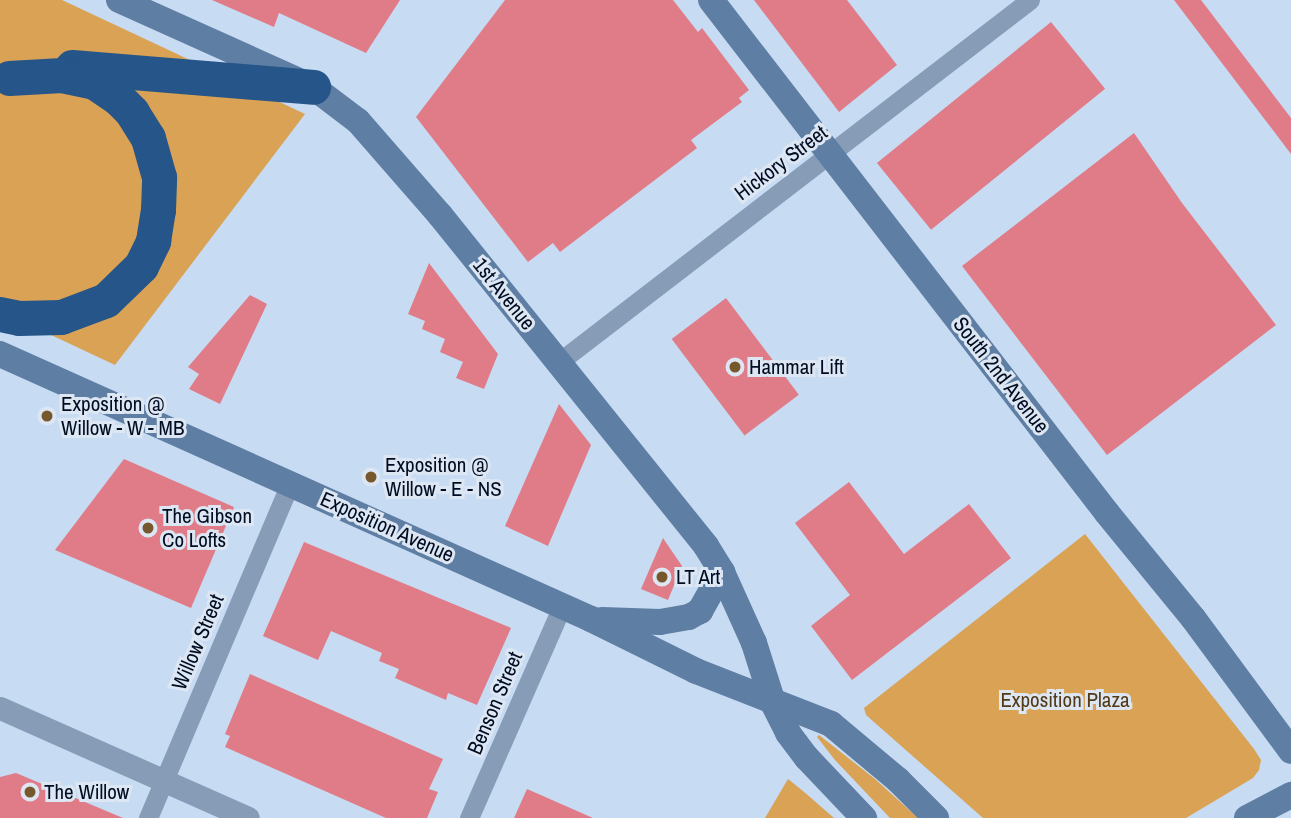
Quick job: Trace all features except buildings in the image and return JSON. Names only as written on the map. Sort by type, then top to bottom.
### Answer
[{"type":"highway","points":[[4,79],[70,67],[136,70],[313,87]]},
{"type":"highway","points":[[0,314],[19,318],[61,317],[106,300],[141,265],[153,241],[159,177],[148,138],[132,112],[118,98],[94,82],[62,75],[4,79]]},
{"type":"main road","name":"1st Avenue","points":[[119,0],[313,87],[358,121],[440,215],[706,546],[722,572],[754,643],[773,703]]},
{"type":"main road","name":"South 2nd Avenue","points":[[711,0],[1107,513],[1193,618],[1291,751]]},
{"type":"main road","name":"Exposition Avenue","points":[[0,355],[591,619],[696,671],[831,724],[898,780],[936,818]]},
{"type":"main road","points":[[591,619],[660,622],[689,617],[700,611],[722,572]]},
{"type":"main road","points":[[773,703],[807,758],[864,818]]},
{"type":"main road","points":[[1247,818],[1291,795]]},
{"type":"street","name":"Hickory Street","points":[[559,362],[1030,0]]},
{"type":"street","name":"Willow Street","points":[[148,818],[290,484]]},
{"type":"street","name":"Benson Street","points":[[469,818],[562,606]]},
{"type":"street","points":[[0,708],[248,818]]},
{"type":"green space","points":[[0,0],[62,0],[305,114],[115,365],[0,311]]},
{"type":"green space","name":"Exposition Plaza","points":[[1085,534],[1254,749],[1261,760],[1259,770],[1253,778],[1186,818],[983,818],[866,715],[864,708]]},
{"type":"green space","points":[[819,735],[875,779],[918,818],[890,818],[835,760],[817,737]]},
{"type":"green space","points":[[788,779],[803,791],[834,818],[765,818]]},
{"type":"place","name":"Hammar Lift","points":[[735,367]]},
{"type":"place","name":"Exposition @ Willow - W - MB","points":[[47,416]]},
{"type":"place","name":"Exposition @ Willow - E - NS","points":[[371,477]]},
{"type":"place","name":"The Gibson Co Lofts","points":[[148,528]]},
{"type":"place","name":"LT Art","points":[[662,577]]},
{"type":"place","name":"The Willow","points":[[30,792]]}]
